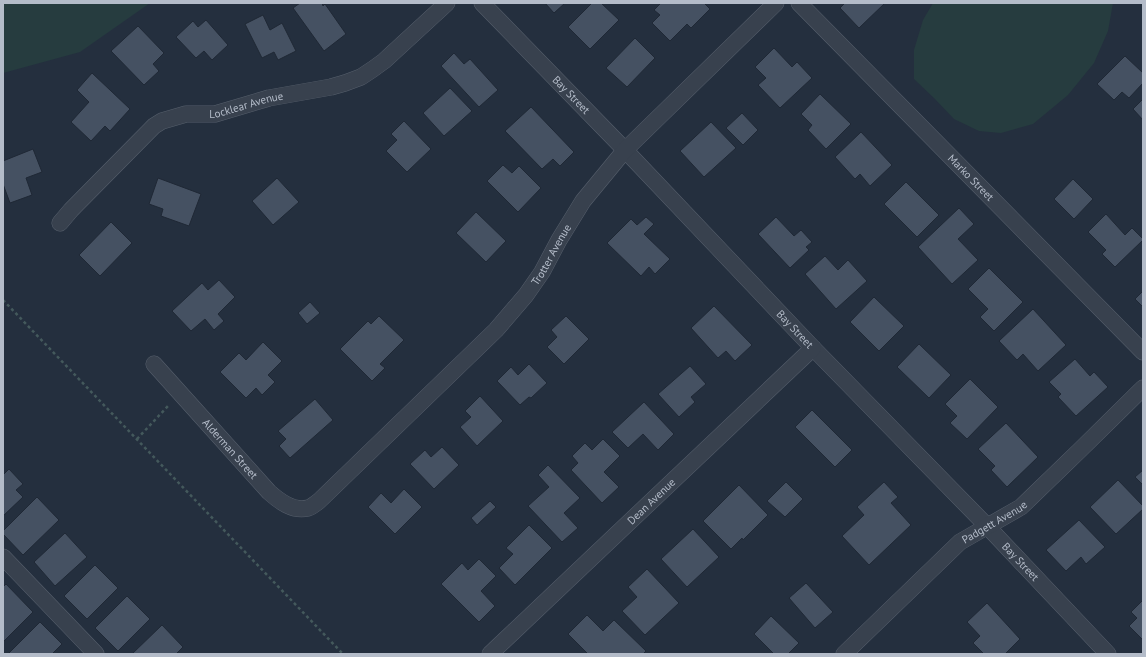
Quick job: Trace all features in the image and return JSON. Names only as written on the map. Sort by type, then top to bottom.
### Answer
[{"type":"street","name":"Locklear Avenue","points":[[60,223],[154,126],[162,121],[186,114],[215,114],[269,98],[331,88],[350,81],[367,73],[384,61],[447,3]]},
{"type":"street","name":"Bay Street","points":[[482,3],[625,150],[813,348],[987,526],[1108,654]]},
{"type":"street","name":"Trotter Avenue","points":[[319,501],[496,330],[526,295],[542,272],[559,240],[583,201],[625,150],[776,3]]},
{"type":"street","name":"Marko Street","points":[[800,3],[1143,352]]},
{"type":"street","name":"Dean Avenue","points":[[490,654],[813,348]]},
{"type":"street","name":"Alderman Street","points":[[154,364],[279,502],[290,507],[300,509],[309,508],[319,501]]},
{"type":"street","name":"Padgett Avenue","points":[[844,654],[960,542],[1021,507],[1143,388]]},
{"type":"street","points":[[3,557],[96,654]]},
{"type":"path","points":[[3,300],[344,654]]},
{"type":"path","points":[[137,440],[168,405],[183,397]]},
{"type":"green space","points":[[3,3],[150,3],[80,52],[3,73]]},
{"type":"green space","points":[[933,3],[1113,3],[1108,31],[1094,63],[1068,95],[1033,124],[1001,133],[979,131],[954,119],[914,79],[914,50],[923,20]]},
{"type":"building","points":[[300,3],[322,3],[323,6],[325,4],[346,34],[324,51],[293,8]]},
{"type":"building","points":[[545,3],[565,3],[554,13]]},
{"type":"building","points":[[592,3],[601,3],[619,20],[590,49],[568,27]]},
{"type":"building","points":[[661,3],[704,3],[710,9],[691,28],[687,24],[670,41],[652,23],[660,15],[654,10]]},
{"type":"building","points":[[845,3],[885,3],[859,28],[840,8]]},
{"type":"building","points":[[263,15],[270,30],[282,23],[296,51],[278,60],[274,52],[262,58],[245,24]]},
{"type":"building","points":[[206,20],[228,45],[212,60],[204,51],[196,58],[176,37],[193,21],[198,27]]},
{"type":"building","points":[[138,26],[164,53],[153,64],[159,71],[144,85],[111,51]]},
{"type":"building","points":[[635,38],[655,58],[627,87],[606,68]]},
{"type":"building","points":[[774,48],[792,67],[797,62],[812,78],[780,108],[758,85],[766,78],[755,67]]},
{"type":"building","points":[[454,53],[464,64],[470,59],[498,90],[479,107],[441,66]]},
{"type":"building","points":[[1125,56],[1143,73],[1143,83],[1129,98],[1122,92],[1114,100],[1097,84]]},
{"type":"building","points":[[92,73],[130,109],[110,131],[105,126],[91,141],[71,122],[89,102],[77,90]]},
{"type":"building","points":[[450,88],[472,111],[444,136],[423,113]]},
{"type":"building","points":[[820,94],[851,124],[826,149],[808,130],[812,125],[801,114]]},
{"type":"building","points":[[1143,99],[1143,120],[1133,109]]},
{"type":"building","points":[[531,107],[574,152],[560,166],[553,159],[542,169],[505,131]]},
{"type":"building","points":[[742,113],[758,130],[743,145],[726,128]]},
{"type":"building","points":[[404,121],[431,149],[407,172],[386,151],[397,140],[391,134]]},
{"type":"building","points":[[711,122],[736,148],[704,177],[680,151]]},
{"type":"building","points":[[861,132],[892,165],[870,186],[860,174],[855,179],[835,157]]},
{"type":"building","points":[[33,149],[42,172],[26,178],[32,195],[10,203],[3,184],[3,161]]},
{"type":"building","points":[[503,165],[512,173],[519,166],[541,188],[518,212],[487,181]]},
{"type":"building","points":[[158,178],[201,194],[189,226],[161,216],[163,209],[149,204]]},
{"type":"building","points":[[277,178],[299,202],[273,225],[252,201]]},
{"type":"building","points":[[1073,179],[1093,199],[1074,219],[1054,199]]},
{"type":"building","points":[[906,182],[939,215],[917,237],[884,204]]},
{"type":"building","points":[[959,208],[974,224],[958,239],[978,260],[952,284],[918,247]]},
{"type":"building","points":[[476,212],[506,241],[486,262],[456,233]]},
{"type":"building","points":[[1106,214],[1125,235],[1132,228],[1143,239],[1115,267],[1102,254],[1106,250],[1088,232]]},
{"type":"building","points":[[646,217],[654,224],[644,234],[670,259],[655,274],[649,267],[641,276],[607,243],[631,219],[637,225]]},
{"type":"building","points":[[776,217],[794,236],[801,230],[812,242],[806,247],[809,250],[790,268],[758,234]]},
{"type":"building","points":[[111,222],[132,243],[100,276],[79,255]]},
{"type":"building","points":[[825,256],[838,270],[848,260],[867,281],[836,309],[805,274]]},
{"type":"building","points":[[989,268],[1023,302],[994,331],[980,317],[988,309],[968,289]]},
{"type":"building","points":[[219,280],[235,297],[218,314],[224,321],[214,330],[205,319],[191,331],[172,311],[202,283],[208,290]]},
{"type":"building","points":[[1143,291],[1143,307],[1135,299]]},
{"type":"building","points":[[874,297],[904,326],[879,351],[850,322]]},
{"type":"building","points":[[310,302],[320,313],[307,324],[298,313]]},
{"type":"building","points":[[714,306],[752,345],[735,361],[726,351],[718,358],[691,328]]},
{"type":"building","points":[[1033,309],[1066,345],[1038,371],[1023,354],[1017,360],[999,341]]},
{"type":"building","points":[[379,316],[404,340],[380,364],[385,368],[372,381],[340,349],[368,321],[371,324]]},
{"type":"building","points":[[566,316],[589,339],[564,364],[547,347],[557,337],[551,330]]},
{"type":"building","points":[[263,342],[282,361],[268,375],[275,382],[262,395],[256,388],[246,398],[220,372],[239,353],[246,360]]},
{"type":"building","points":[[919,344],[951,375],[929,398],[897,367]]},
{"type":"building","points":[[1075,359],[1090,376],[1094,372],[1108,387],[1076,416],[1058,397],[1061,394],[1049,382]]},
{"type":"building","points":[[529,364],[547,383],[531,398],[529,397],[520,405],[497,381],[511,367],[518,375]]},
{"type":"building","points":[[690,366],[706,384],[691,397],[695,402],[679,417],[658,394]]},
{"type":"building","points":[[970,379],[998,407],[967,439],[950,423],[957,416],[945,404]]},
{"type":"building","points":[[480,396],[503,421],[477,446],[460,427],[471,417],[465,411]]},
{"type":"building","points":[[315,399],[333,420],[290,458],[279,446],[286,439],[278,431]]},
{"type":"building","points":[[644,402],[674,434],[658,450],[643,434],[628,448],[612,432]]},
{"type":"building","points":[[812,410],[852,450],[835,467],[795,427]]},
{"type":"building","points":[[1006,423],[1038,457],[1007,487],[991,470],[995,466],[978,449]]},
{"type":"building","points":[[603,439],[620,456],[604,472],[619,487],[602,503],[571,470],[578,463],[572,456],[585,443],[592,450]]},
{"type":"building","points":[[442,447],[459,465],[434,489],[410,464],[425,450],[431,457]]},
{"type":"building","points":[[548,465],[580,498],[564,513],[578,528],[562,542],[528,506],[549,487],[538,475]]},
{"type":"building","points":[[9,469],[23,484],[16,490],[23,497],[3,516],[3,475]]},
{"type":"building","points":[[1143,470],[1143,485],[1135,477]]},
{"type":"building","points":[[1118,480],[1143,506],[1143,509],[1116,534],[1090,507]]},
{"type":"building","points":[[786,482],[803,499],[785,517],[767,501]]},
{"type":"building","points":[[884,482],[898,497],[891,503],[911,525],[869,565],[842,536],[864,515],[857,507]]},
{"type":"building","points":[[739,485],[768,515],[743,540],[742,538],[731,549],[703,521]]},
{"type":"building","points":[[404,489],[422,507],[395,534],[368,507],[381,493],[391,503]]},
{"type":"building","points":[[37,497],[59,520],[23,555],[3,534],[3,531]]},
{"type":"building","points":[[490,501],[496,507],[477,525],[471,518]]},
{"type":"building","points":[[1079,520],[1105,547],[1086,564],[1081,557],[1066,571],[1046,550]]},
{"type":"building","points":[[529,525],[552,548],[515,585],[499,568],[513,554],[506,548]]},
{"type":"building","points":[[693,529],[719,557],[687,587],[661,559]]},
{"type":"building","points":[[65,533],[87,557],[55,586],[34,562]]},
{"type":"building","points":[[479,559],[496,576],[481,591],[495,606],[479,622],[441,584],[462,563],[468,570]]},
{"type":"building","points":[[95,565],[118,588],[87,619],[64,596]]},
{"type":"building","points":[[647,569],[679,603],[645,635],[622,611],[637,597],[628,587]]},
{"type":"building","points":[[806,583],[833,612],[815,628],[789,598]]},
{"type":"building","points":[[6,584],[33,612],[3,642],[3,587]]},
{"type":"building","points":[[127,596],[150,619],[118,651],[95,628]]},
{"type":"building","points":[[1143,600],[1143,640],[1129,626],[1137,618],[1131,612]]},
{"type":"building","points":[[987,603],[1020,639],[1005,654],[984,654],[973,643],[980,636],[967,622]]},
{"type":"building","points":[[587,615],[603,631],[614,620],[646,651],[643,654],[588,654],[568,634]]},
{"type":"building","points":[[771,616],[799,643],[788,654],[774,654],[754,634]]},
{"type":"building","points":[[40,622],[62,644],[52,654],[8,654]]},
{"type":"building","points":[[162,625],[183,647],[176,654],[132,654]]}]
